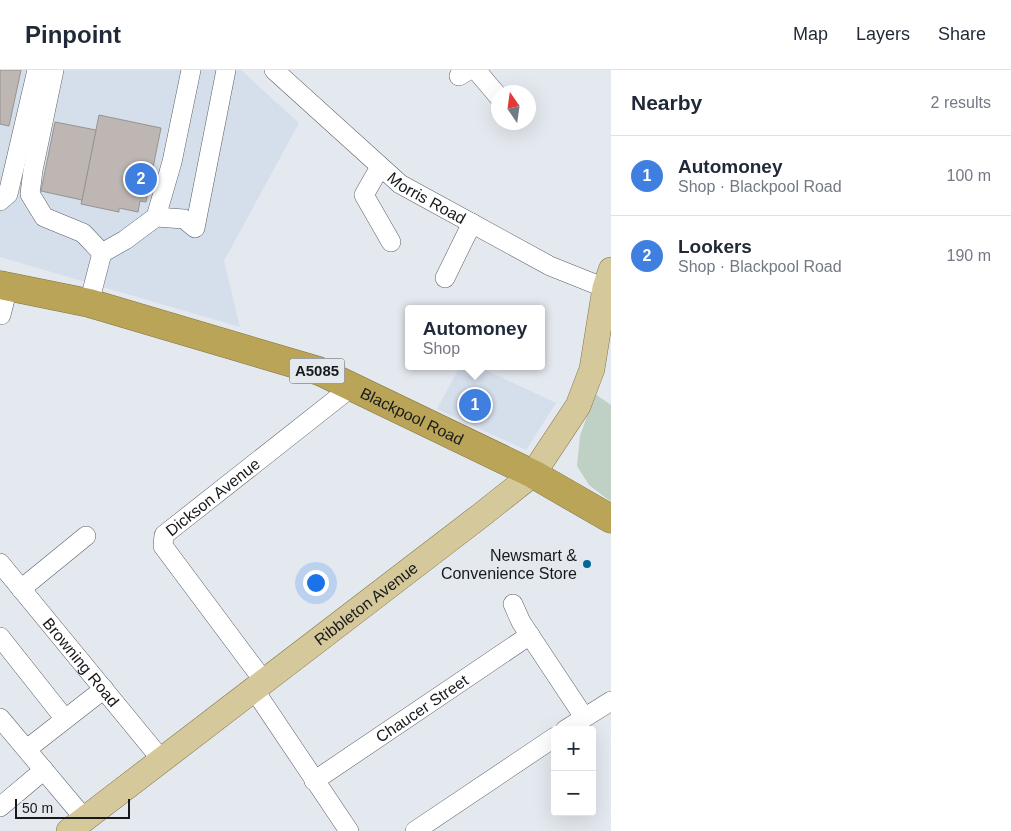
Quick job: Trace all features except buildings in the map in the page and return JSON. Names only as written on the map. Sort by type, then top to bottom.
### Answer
[{"type":"highway","name":"Blackpool Road","points":[[4,286],[89,303],[319,371],[533,474],[611,519]]},
{"type":"main road","name":"Ribbleton Avenue","points":[[76,824],[533,474],[578,406],[592,369],[608,279]]},
{"type":"street","points":[[0,201],[8,194],[37,70]]},
{"type":"street","points":[[54,70],[30,194],[44,217],[83,233],[102,252]]},
{"type":"street","points":[[89,303],[102,252],[125,240],[156,217],[172,162],[191,70]]},
{"type":"street","points":[[156,217],[184,219],[195,228],[226,70]]},
{"type":"street","name":"Morris Road","points":[[274,70],[400,184],[550,266],[608,279]]},
{"type":"street","points":[[468,72],[491,90]]},
{"type":"street","points":[[380,167],[364,195],[391,242]]},
{"type":"street","points":[[445,278],[472,223]]},
{"type":"street","points":[[1,315],[4,286]]},
{"type":"street","name":"Dickson Avenue","points":[[349,831],[314,781],[258,684],[163,546],[164,535],[353,386]]},
{"type":"street","points":[[21,589],[86,536]]},
{"type":"street","name":"Browning Road","points":[[0,563],[161,759]]},
{"type":"street","points":[[513,604],[515,611],[530,636],[584,717]]},
{"type":"street","name":"Chaucer Street","points":[[314,781],[530,636]]},
{"type":"street","points":[[0,637],[65,719]]},
{"type":"street","points":[[27,749],[104,689]]},
{"type":"street","points":[[571,726],[611,700]]},
{"type":"street","points":[[0,718],[44,770],[76,824]]},
{"type":"street","points":[[415,831],[551,739]]},
{"type":"street","points":[[2,801],[44,770]]},
{"type":"shaded area","points":[[0,70],[241,70],[299,123],[224,261],[240,327],[0,257]]},
{"type":"shaded area","points":[[458,370],[486,370],[556,403],[526,450],[437,409]]},
{"type":"green space","points":[[595,394],[611,405],[611,502],[589,485],[577,466],[580,436]]},
{"type":"place","name":"Lookers","points":[[141,179]]},
{"type":"place","name":"Automoney","points":[[475,405]]},
{"type":"place","name":"Newsmart & Convenience Store","points":[[587,564]]}]
